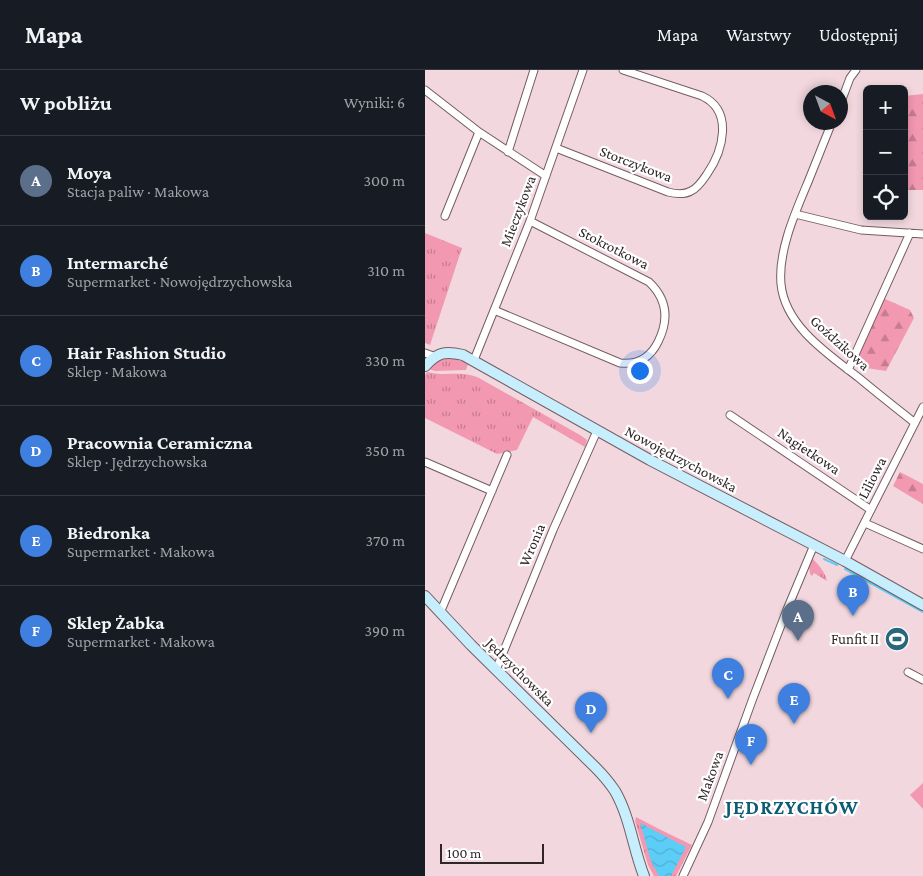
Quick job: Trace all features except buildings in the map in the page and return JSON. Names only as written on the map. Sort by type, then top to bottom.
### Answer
[{"type":"street","points":[[508,152],[534,70]]},
{"type":"street","name":"Mieczykowa","points":[[474,360],[530,221],[583,70]]},
{"type":"street","name":"Storczykowa","points":[[556,148],[669,192],[685,194],[698,186],[712,167],[719,150],[722,125],[717,108],[702,96],[623,70]]},
{"type":"street","points":[[847,85],[855,70]]},
{"type":"street","points":[[425,90],[479,132],[546,176]]},
{"type":"street","name":"Goździkowa","points":[[829,130],[795,214],[782,259],[781,285],[783,296],[794,319],[809,338],[915,423]]},
{"type":"street","points":[[445,216],[479,132]]},
{"type":"street","points":[[795,214],[861,230],[923,234]]},
{"type":"street","name":"Stokrotkowa","points":[[494,310],[623,364],[636,362],[647,357],[654,350],[663,332],[666,319],[664,305],[659,293],[649,282],[530,221]]},
{"type":"street","points":[[848,370],[910,233]]},
{"type":"street","name":"Nowojędrzychowska","points":[[425,353],[436,357],[443,353],[454,353],[474,360],[649,460],[845,561],[923,605]]},
{"type":"street","points":[[425,366],[436,357]]},
{"type":"street","name":"Liliowa","points":[[845,561],[923,407]]},
{"type":"street","name":"Nagietkowa","points":[[730,415],[871,510]]},
{"type":"street","name":"Wronia","points":[[496,670],[553,530],[597,431]]},
{"type":"street","points":[[440,613],[507,455]]},
{"type":"street","points":[[425,462],[492,491]]},
{"type":"street","points":[[865,524],[923,549]]},
{"type":"street","name":"Makowa","points":[[683,876],[708,822],[753,698],[814,545]]},
{"type":"street","name":"Jędrzychowska","points":[[425,596],[609,783],[619,799],[624,812],[643,876]]},
{"type":"street","points":[[907,672],[923,680]]},
{"type":"green space","points":[[923,94],[923,190],[908,190],[908,96]]},
{"type":"green space","points":[[425,233],[462,248],[430,345],[425,343]]},
{"type":"green space","points":[[883,298],[910,310],[914,318],[886,371],[853,366]]},
{"type":"green space","points":[[449,358],[468,364],[466,370],[435,371],[428,369],[438,361]]},
{"type":"green space","points":[[427,372],[466,374],[479,378],[580,435],[587,440],[585,447],[533,417],[517,450],[497,454],[425,418],[425,375]]},
{"type":"green space","points":[[900,472],[923,484],[923,504],[893,486]]},
{"type":"green space","points":[[812,558],[823,572],[827,581],[814,573],[812,576],[810,574],[809,567]]},
{"type":"green space","points":[[923,783],[923,809],[910,795]]},
{"type":"green space","points":[[636,817],[692,845],[676,876],[654,876],[648,865],[635,821]]},
{"type":"water","points":[[640,823],[686,847],[671,876],[659,876],[651,861]]},
{"type":"waterway","points":[[824,559],[837,565]]},
{"type":"waterway","points":[[845,569],[923,612]]},
{"type":"place","name":"Intermarché","points":[[853,616]]},
{"type":"place","name":"Funfit II","points":[[897,639]]},
{"type":"place","name":"Moya","points":[[798,641]]},
{"type":"place","name":"Hair Fashion Studio","points":[[728,699]]},
{"type":"place","name":"Biedronka","points":[[794,724]]},
{"type":"place","name":"Pracownia Ceramiczna","points":[[591,733]]},
{"type":"place","name":"Sklep Żabka","points":[[751,765]]},
{"type":"district","name":"JĘDRZYCHÓW","points":[[792,807]]}]
